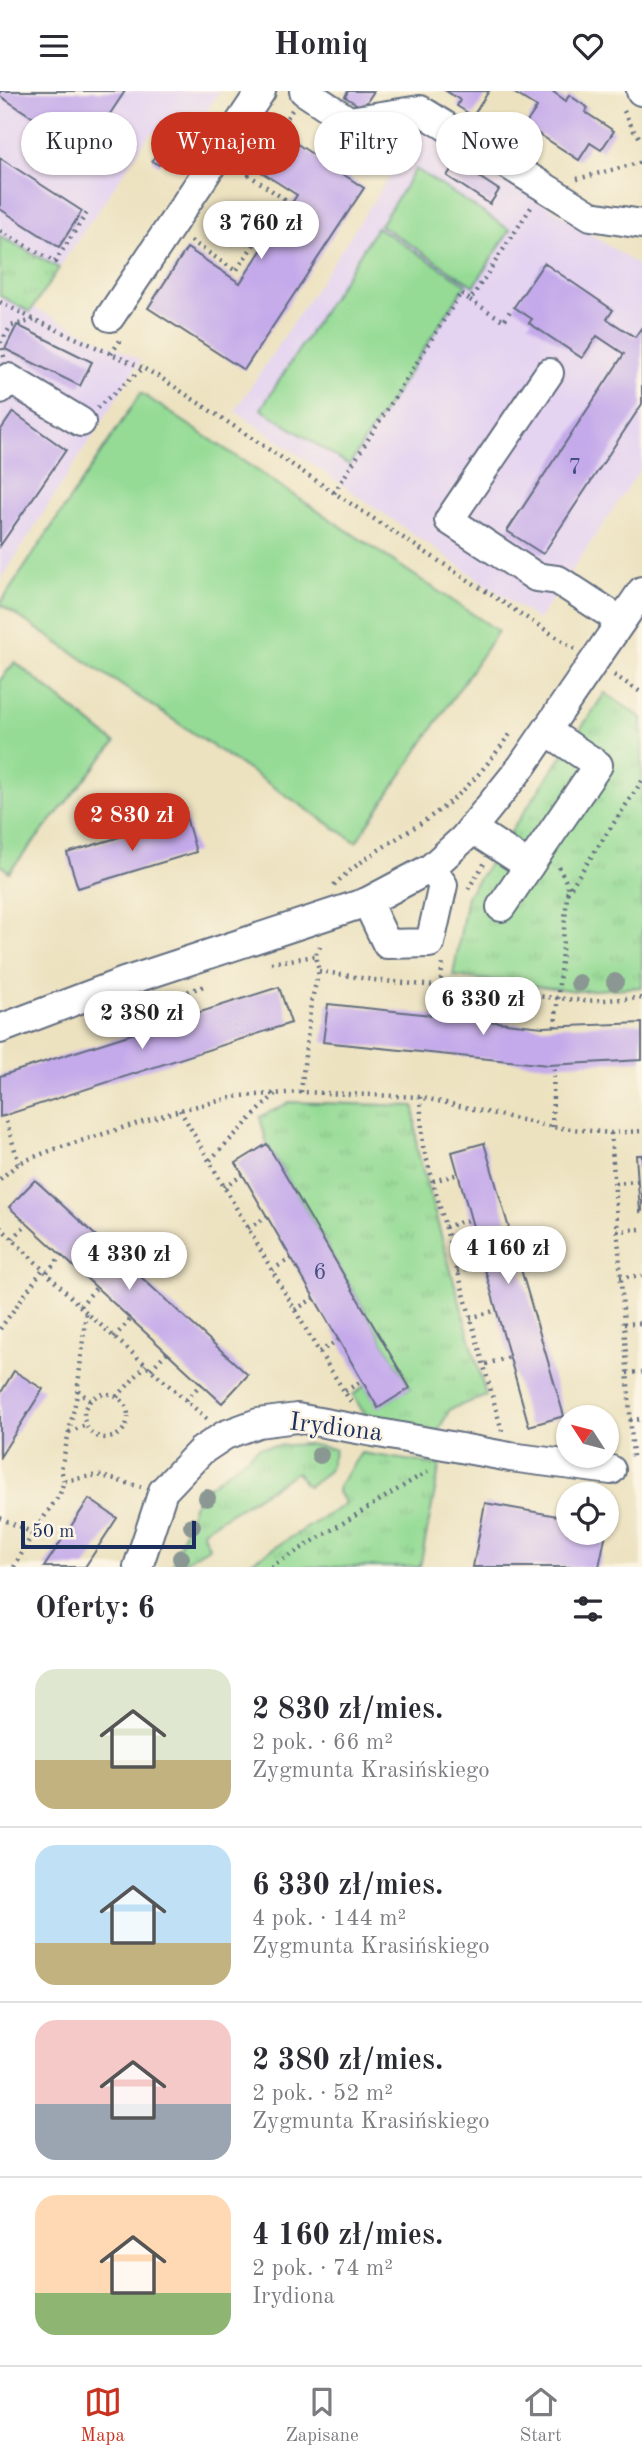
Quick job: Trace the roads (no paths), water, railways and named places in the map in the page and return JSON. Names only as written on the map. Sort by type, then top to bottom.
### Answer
[{"type":"street","points":[[116,327],[261,91]]},
{"type":"street","points":[[304,91],[349,121],[420,110],[592,216],[642,224]]},
{"type":"street","points":[[549,373],[449,520],[536,577],[558,580],[621,621]]},
{"type":"street","points":[[4,384],[81,422]]},
{"type":"street","points":[[0,1030],[124,982],[368,902],[431,867],[472,829],[515,776],[547,731],[578,656],[621,621],[642,591]]},
{"type":"street","points":[[501,907],[598,765],[547,731]]},
{"type":"street","points":[[472,829],[497,845],[533,860]]},
{"type":"street","points":[[368,902],[387,944],[430,943],[443,885],[431,867]]},
{"type":"street","name":"Irydiona","points":[[138,1567],[163,1491],[201,1451],[225,1435],[258,1423],[297,1418],[510,1457],[622,1467]]}]
